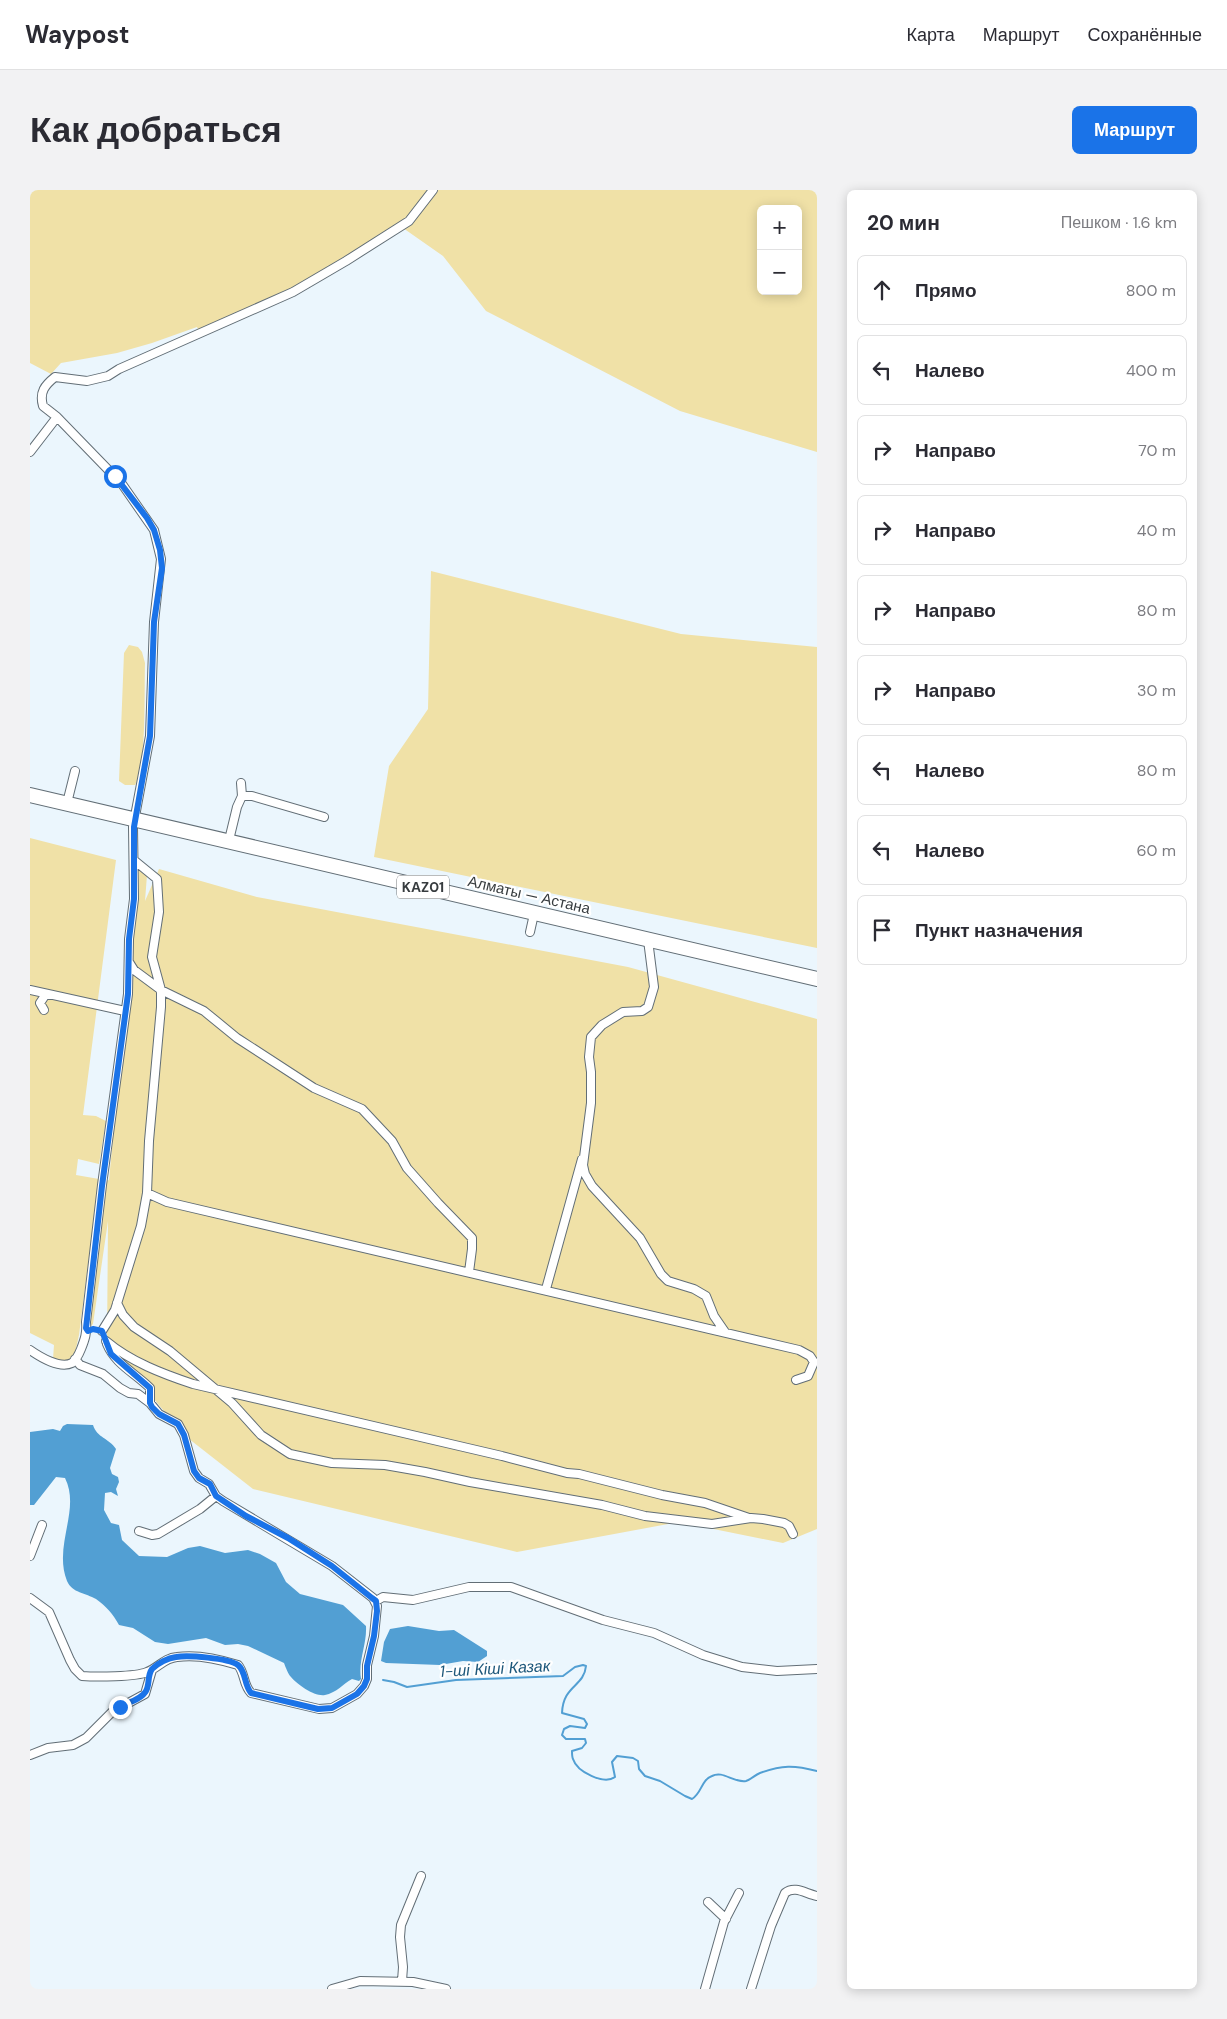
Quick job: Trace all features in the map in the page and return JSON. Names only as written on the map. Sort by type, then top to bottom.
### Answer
[{"type":"highway","name":"Алматы — Астана","points":[[30,794],[817,979]]},
{"type":"street","points":[[30,1350],[59,1363],[72,1362],[88,1331],[86,1322],[96,1232],[125,1012],[129,939],[134,899],[135,818],[150,736],[154,622],[162,568],[160,550],[154,530],[147,518],[122,484],[44,406],[41,394],[45,384],[55,376],[87,381],[108,376],[293,292],[346,261],[409,220],[433,190]]},
{"type":"street","points":[[30,452],[57,417]]},
{"type":"street","points":[[67,803],[75,771]]},
{"type":"street","points":[[229,840],[237,807],[242,796],[241,783]]},
{"type":"street","points":[[242,796],[252,796],[324,817]]},
{"type":"street","points":[[135,860],[157,879],[159,912],[152,958],[162,990],[147,1193],[140,1226],[117,1303],[102,1331],[111,1354],[150,1388],[150,1403]]},
{"type":"street","points":[[530,932],[534,914]]},
{"type":"street","points":[[546,1289],[584,1154],[592,1090],[589,1041],[602,1025],[623,1012],[642,1011],[648,1007],[654,987],[648,940]]},
{"type":"street","points":[[129,962],[134,970],[162,990],[204,1011],[237,1038],[314,1088],[362,1109],[392,1141],[408,1168],[472,1238],[469,1272]]},
{"type":"street","points":[[30,990],[125,1012]]},
{"type":"street","points":[[44,1010],[40,1003],[46,994]]},
{"type":"street","points":[[584,1154],[585,1174],[592,1186],[640,1238],[660,1274],[668,1280],[694,1288],[706,1296],[714,1316],[725,1332]]},
{"type":"street","points":[[147,1193],[167,1202],[546,1289],[799,1350],[808,1354],[814,1362],[808,1376],[796,1380]]},
{"type":"street","points":[[117,1303],[123,1315],[134,1327],[170,1351],[217,1390],[265,1439],[290,1454],[347,1464],[385,1465],[483,1485],[596,1504],[645,1516],[712,1524],[751,1518]]},
{"type":"street","points":[[88,1331],[93,1329],[102,1331]]},
{"type":"street","points":[[106,1341],[115,1349],[154,1370],[193,1384],[567,1473],[705,1503],[751,1518],[784,1523],[789,1526],[793,1534]]},
{"type":"street","points":[[75,1359],[80,1365],[102,1374],[120,1388],[129,1393],[138,1394],[150,1403],[159,1414],[178,1424],[184,1435],[194,1471],[199,1478],[210,1484],[216,1496],[246,1516],[288,1538],[332,1566],[376,1601]]},
{"type":"street","points":[[139,1530],[152,1535],[158,1534],[200,1509],[216,1496]]},
{"type":"street","points":[[30,1556],[42,1525]]},
{"type":"street","points":[[376,1601],[383,1597],[413,1600],[469,1587],[511,1587],[580,1612],[654,1633],[703,1655],[742,1666],[777,1671],[817,1669]]},
{"type":"street","points":[[30,1598],[49,1612],[75,1669],[82,1676],[147,1674],[166,1660],[176,1657],[221,1660],[238,1665],[251,1693],[311,1708],[332,1708],[357,1694],[366,1682],[367,1666],[376,1621],[376,1601]]},
{"type":"street","points":[[30,1754],[48,1748],[73,1745],[86,1738],[112,1712],[145,1694],[148,1688],[147,1674]]},
{"type":"street","points":[[402,1981],[401,1925],[421,1876]]},
{"type":"street","points":[[750,1989],[785,1893],[795,1889],[817,1896]]},
{"type":"street","points":[[704,1989],[726,1919],[739,1893]]},
{"type":"street","points":[[708,1902],[726,1919]]},
{"type":"street","points":[[332,1989],[360,1981],[381,1983],[402,1981],[444,1989]]},
{"type":"shaded area","points":[[30,190],[817,190],[817,452],[680,411],[486,311],[443,256],[403,228],[303,287],[200,334],[197,327],[117,353],[61,363],[51,374],[30,363]]},
{"type":"shaded area","points":[[431,571],[681,634],[817,647],[817,948],[374,857],[389,766],[428,709]]},
{"type":"shaded area","points":[[129,645],[138,647],[142,652],[145,663],[143,745],[139,775],[135,785],[125,785],[119,781],[124,653]]},
{"type":"shaded area","points":[[30,838],[116,860],[83,1115],[96,1116],[106,1121],[99,1164],[78,1159],[76,1175],[99,1179],[79,1335],[75,1353],[69,1361],[53,1359],[54,1345],[30,1333]]},
{"type":"shaded area","points":[[134,864],[147,875],[145,901],[159,869],[257,897],[628,967],[817,1019],[817,1529],[783,1543],[679,1522],[517,1552],[253,1489],[184,1435],[107,1343],[108,1221],[93,1324],[87,1327],[106,1181],[109,1180],[125,1012],[129,939],[135,925],[131,923]]},
{"type":"water","points":[[67,1424],[93,1425],[97,1433],[116,1449],[110,1468],[112,1474],[118,1477],[119,1482],[116,1489],[118,1496],[111,1492],[105,1493],[104,1510],[111,1523],[119,1525],[122,1540],[139,1556],[167,1557],[188,1548],[200,1546],[225,1553],[248,1550],[260,1554],[276,1563],[286,1582],[300,1594],[343,1605],[366,1626],[360,1672],[361,1679],[359,1681],[352,1679],[329,1694],[316,1694],[302,1687],[294,1680],[284,1663],[248,1646],[238,1644],[225,1645],[206,1638],[168,1644],[155,1642],[133,1628],[119,1625],[109,1610],[100,1602],[72,1588],[67,1581],[63,1554],[70,1503],[69,1490],[65,1478],[56,1477],[34,1505],[30,1505],[30,1432],[53,1429],[60,1431]]},
{"type":"water","points":[[408,1626],[439,1631],[454,1630],[487,1651],[487,1656],[478,1662],[463,1661],[440,1665],[386,1663],[381,1661],[384,1642],[390,1629]]},
{"type":"waterway","name":"1-ші Кіші Казак","points":[[383,1680],[407,1687],[456,1680],[563,1676],[575,1667],[583,1665],[586,1666],[582,1678],[566,1697],[562,1713],[584,1719],[587,1724],[585,1728],[570,1726],[564,1729],[562,1735],[566,1739],[585,1739],[586,1743],[582,1748],[572,1751],[572,1756],[576,1764],[591,1776],[604,1779],[615,1777],[612,1762],[617,1756],[633,1758],[638,1761],[639,1769],[645,1776],[660,1781],[692,1799],[706,1780],[716,1775],[724,1775],[746,1781],[760,1773],[782,1767],[817,1771]]},
{"type":"route","points":[[115,476],[138,505],[154,530],[162,559],[162,568],[154,622],[150,736],[134,827],[134,899],[129,939],[128,994],[112,1104],[86,1328],[88,1331],[93,1329],[102,1331],[111,1354],[150,1388],[150,1403],[152,1407],[159,1414],[178,1424],[184,1435],[194,1471],[199,1478],[210,1484],[216,1496],[234,1509],[288,1538],[332,1566],[368,1593],[376,1601],[377,1606],[366,1682],[357,1694],[332,1708],[311,1708],[251,1693],[238,1665],[221,1660],[191,1656],[176,1657],[157,1665],[149,1674],[148,1688],[145,1694],[120,1707]]}]
